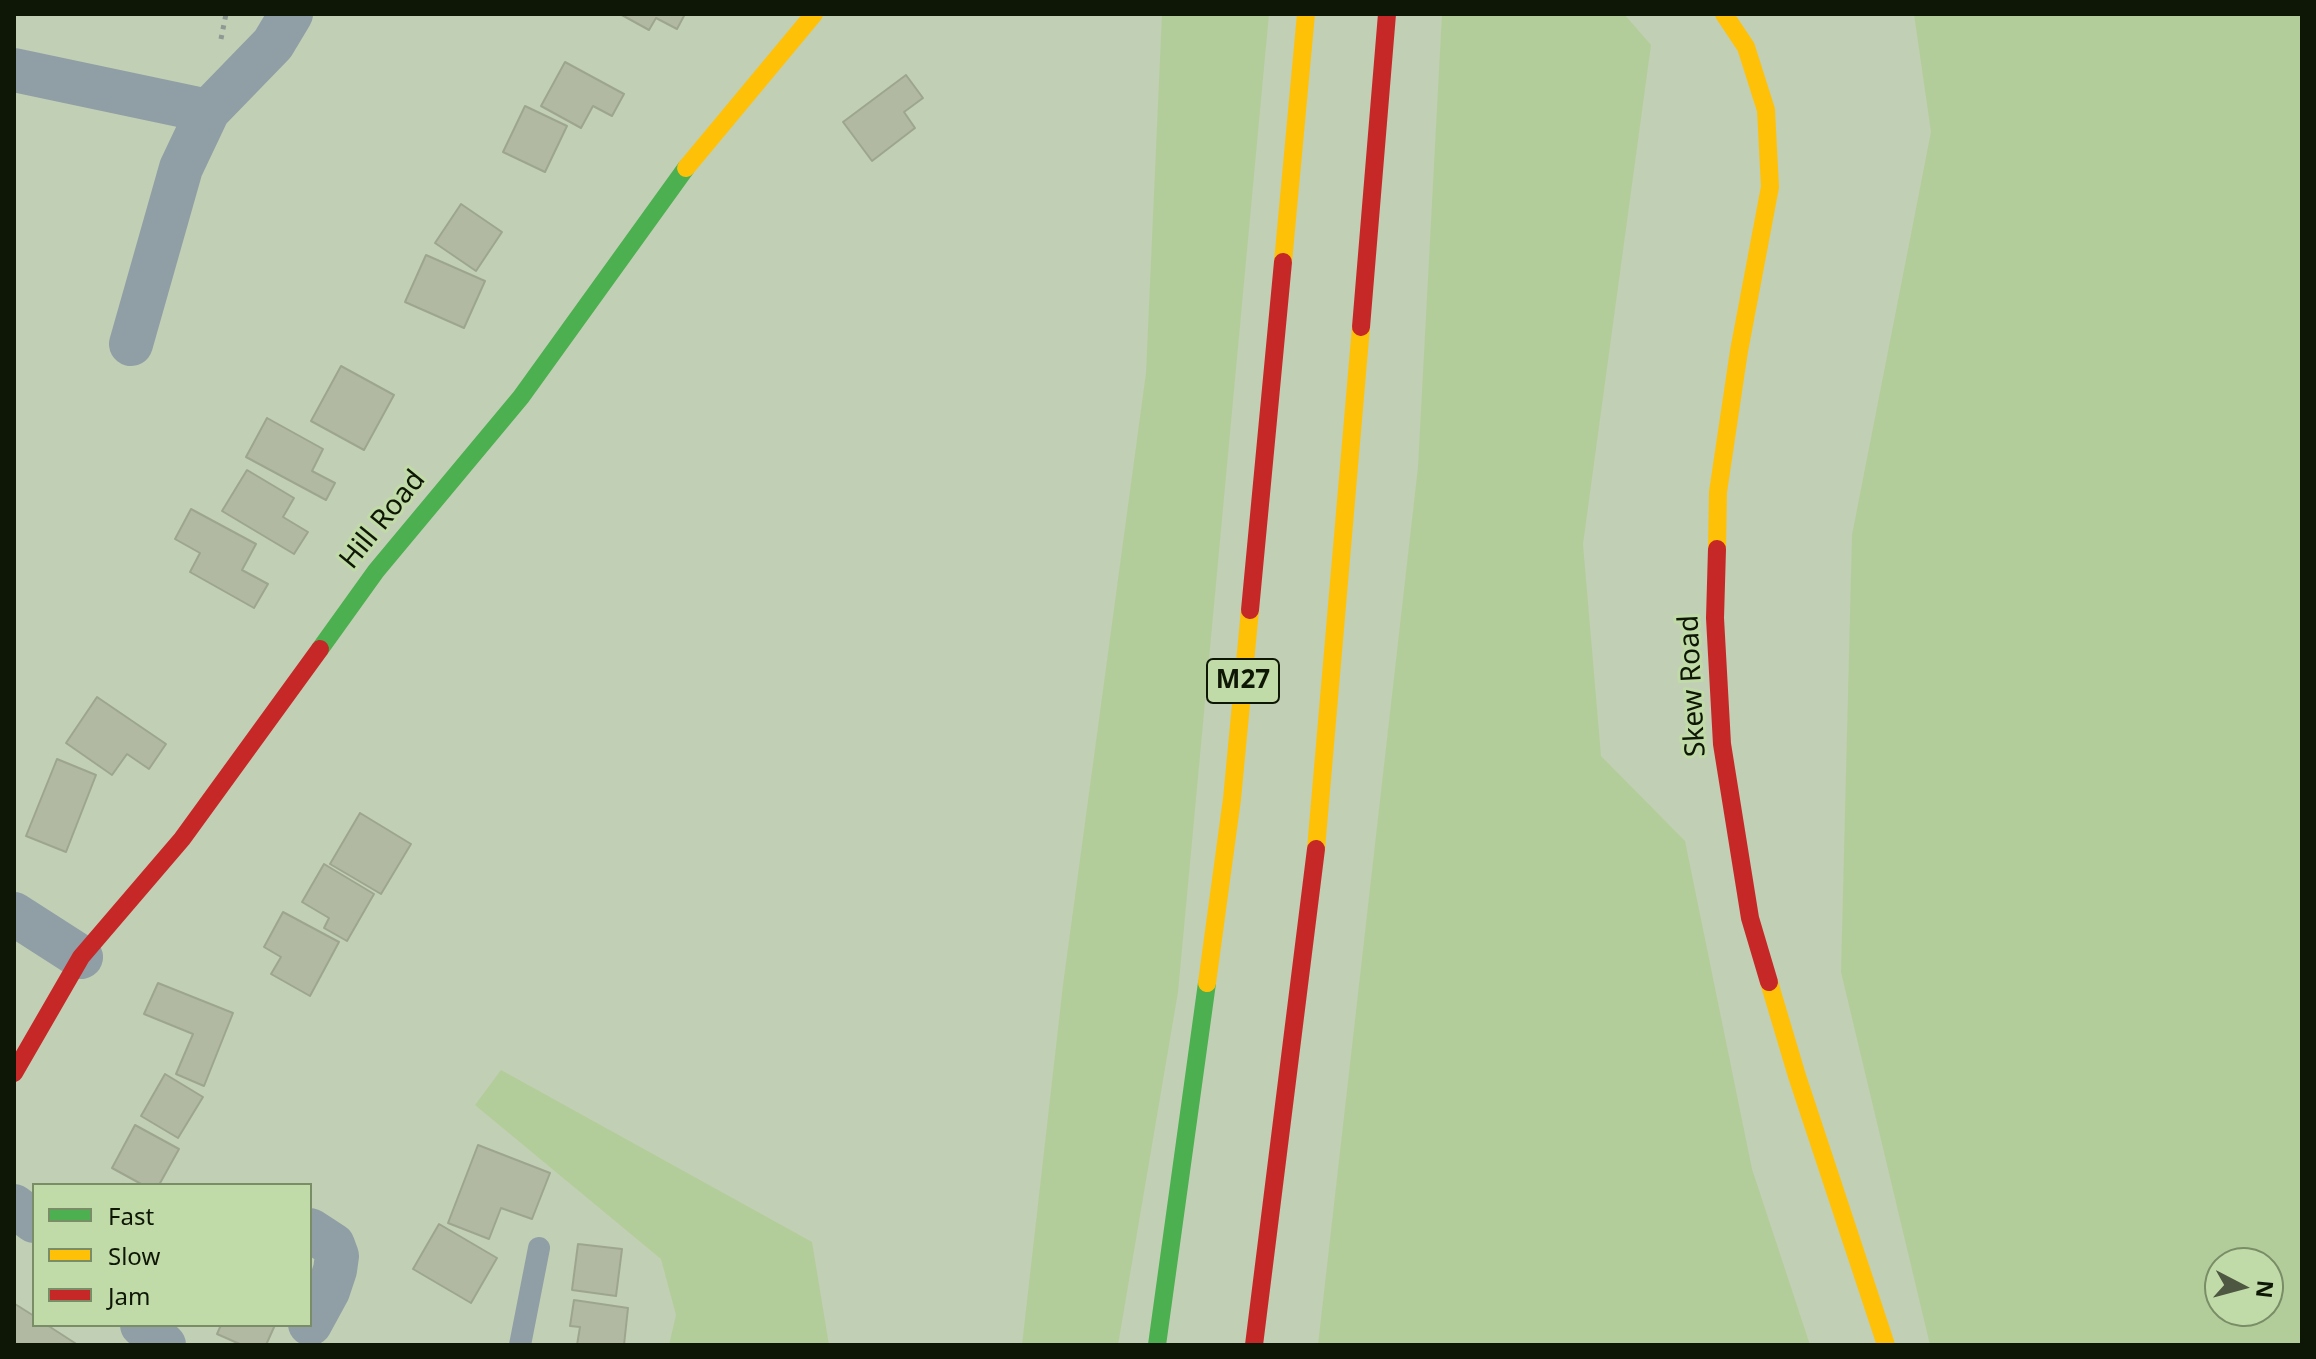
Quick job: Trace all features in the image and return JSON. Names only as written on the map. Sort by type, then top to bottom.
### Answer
[{"type":"main road","name":"Hill Road","points":[[14,1073],[81,957],[182,839],[376,571],[521,397],[698,151],[814,14]]},
{"type":"main road","name":"M27","points":[[1157,1345],[1232,799],[1306,14]]},
{"type":"main road","points":[[1254,1345],[1320,817],[1387,14]]},
{"type":"main road","name":"Skew Road","points":[[1724,14],[1746,47],[1766,110],[1770,187],[1739,351],[1718,492],[1715,618],[1722,744],[1750,918],[1797,1076],[1886,1345]]},
{"type":"street","points":[[131,344],[181,168],[208,111],[273,44],[291,14]]},
{"type":"street","points":[[14,70],[208,111]]},
{"type":"street","points":[[14,914],[81,957]]},
{"type":"street","points":[[14,1206],[32,1220]]},
{"type":"street","points":[[312,1231],[333,1245],[337,1256],[328,1291],[312,1320]]},
{"type":"street","points":[[144,1327],[164,1345]]},
{"type":"street","points":[[299,1345],[308,1327]]},
{"type":"lane","points":[[520,1345],[539,1248]]},
{"type":"green space","points":[[1162,14],[1269,14],[1178,992],[1118,1345],[1022,1345],[1063,985],[1146,373]]},
{"type":"green space","points":[[1442,14],[1624,14],[1651,45],[1583,544],[1601,756],[1685,841],[1752,1169],[1810,1345],[1318,1345],[1418,467]]},
{"type":"green space","points":[[1914,14],[2302,14],[2302,1345],[1930,1345],[1841,972],[1852,535],[1931,132]]},
{"type":"green space","points":[[501,1070],[812,1242],[829,1345],[669,1345],[676,1315],[661,1259],[475,1105]]},
{"type":"building","points":[[620,14],[685,14],[677,29],[656,18],[649,30]]},
{"type":"building","points":[[565,62],[624,94],[612,116],[593,106],[581,128],[541,106]]},
{"type":"building","points":[[906,75],[923,98],[904,112],[915,128],[872,161],[843,122]]},
{"type":"building","points":[[525,106],[567,126],[545,172],[503,152]]},
{"type":"building","points":[[461,204],[502,232],[476,271],[435,243]]},
{"type":"building","points":[[426,255],[485,281],[464,328],[405,302]]},
{"type":"building","points":[[341,366],[394,395],[364,450],[311,421]]},
{"type":"building","points":[[267,418],[323,449],[312,471],[335,483],[326,500],[246,457]]},
{"type":"building","points":[[247,470],[294,498],[283,517],[308,532],[294,554],[222,511]]},
{"type":"building","points":[[191,509],[256,544],[242,570],[268,584],[254,608],[190,572],[200,553],[175,539]]},
{"type":"building","points":[[97,697],[166,744],[149,769],[127,754],[112,775],[66,743]]},
{"type":"building","points":[[57,759],[96,775],[66,852],[26,836]]},
{"type":"building","points":[[360,813],[411,844],[381,894],[330,864]]},
{"type":"building","points":[[324,864],[374,894],[347,941],[324,928],[329,918],[302,902]]},
{"type":"building","points":[[283,912],[339,942],[310,996],[271,974],[281,957],[264,947]]},
{"type":"building","points":[[158,983],[233,1013],[204,1086],[176,1074],[193,1034],[144,1014]]},
{"type":"building","points":[[165,1074],[203,1097],[178,1138],[141,1116]]},
{"type":"building","points":[[135,1125],[179,1149],[160,1183],[139,1183],[112,1168]]},
{"type":"building","points":[[478,1145],[550,1173],[532,1219],[501,1208],[489,1239],[448,1223]]},
{"type":"building","points":[[439,1224],[497,1258],[471,1303],[413,1269]]},
{"type":"building","points":[[578,1244],[622,1249],[616,1296],[572,1290]]},
{"type":"building","points":[[574,1300],[628,1308],[624,1345],[577,1345],[580,1327],[570,1326]]},
{"type":"building","points":[[15,1304],[32,1315],[32,1327],[50,1327],[78,1345],[14,1345]]},
{"type":"building","points":[[220,1327],[274,1327],[266,1345],[242,1345],[217,1334]]},
{"type":"traffic: fast","points":[[320,649],[376,571],[521,397],[686,168]]},
{"type":"traffic: fast","points":[[1157,1345],[1207,983]]},
{"type":"traffic: slow","points":[[686,168],[814,14]]},
{"type":"traffic: slow","points":[[1283,262],[1306,14]]},
{"type":"traffic: slow","points":[[1717,549],[1718,492],[1739,351],[1770,187],[1766,110],[1746,47],[1724,14]]},
{"type":"traffic: slow","points":[[1316,849],[1361,327]]},
{"type":"traffic: slow","points":[[1207,983],[1232,799],[1250,610]]},
{"type":"traffic: slow","points":[[1769,982],[1886,1345]]},
{"type":"traffic: jam","points":[[1361,327],[1387,14]]},
{"type":"traffic: jam","points":[[1250,610],[1283,262]]},
{"type":"traffic: jam","points":[[1717,549],[1715,618],[1722,744],[1750,918],[1769,982]]},
{"type":"traffic: jam","points":[[14,1073],[81,957],[182,839],[320,649]]},
{"type":"traffic: jam","points":[[1254,1345],[1316,849]]}]
